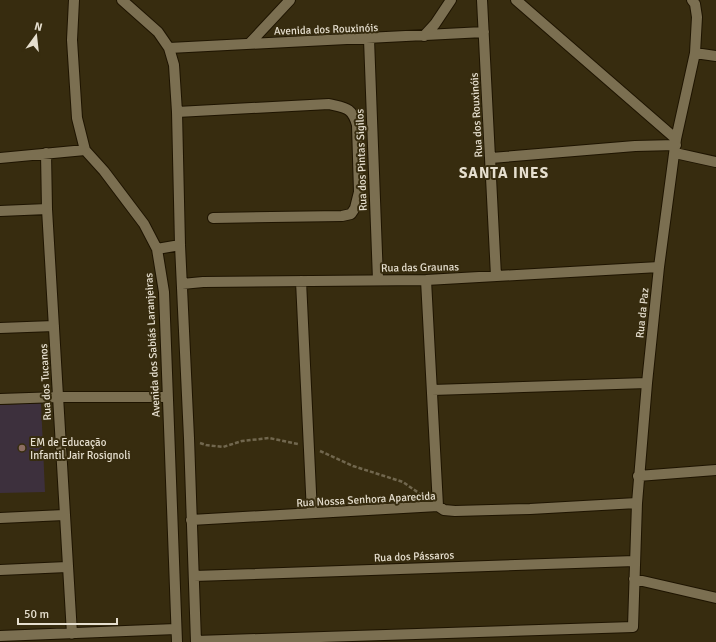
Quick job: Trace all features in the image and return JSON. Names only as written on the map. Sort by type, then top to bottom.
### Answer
[{"type":"street","name":"Avenida dos Sabiás Laranjeiras","points":[[74,0],[72,40],[77,118],[86,150],[104,171],[144,224],[157,250],[164,292],[177,642]]},
{"type":"street","points":[[249,44],[290,0]]},
{"type":"street","points":[[424,36],[436,24],[451,0]]},
{"type":"street","name":"Rua dos Rouxinóis","points":[[482,0],[496,276]]},
{"type":"street","points":[[516,0],[676,146],[716,162]]},
{"type":"street","points":[[128,2],[158,32],[169,48],[174,65],[177,112],[180,245],[196,642],[471,637]]},
{"type":"street","name":"Rua da Paz","points":[[471,637],[633,627],[638,476],[659,267],[676,146],[695,53],[697,17],[693,2]]},
{"type":"street","name":"Avenida dos Rouxinóis","points":[[169,48],[484,32]]},
{"type":"street","name":"Rua dos Pintas Sigilos","points":[[369,39],[378,280]]},
{"type":"street","points":[[695,53],[716,56]]},
{"type":"street","points":[[177,112],[329,104],[349,109],[354,114],[357,125],[359,192],[355,208],[350,214],[342,216],[213,218]]},
{"type":"street","points":[[491,158],[635,146],[676,146]]},
{"type":"street","points":[[0,158],[86,150]]},
{"type":"street","name":"Rua dos Tucanos","points":[[46,153],[47,209],[72,634]]},
{"type":"street","points":[[0,211],[47,209]]},
{"type":"street","points":[[157,250],[180,245]]},
{"type":"street","name":"Rua das Graunas","points":[[182,284],[203,282],[426,280],[659,267]]},
{"type":"street","points":[[426,280],[438,506]]},
{"type":"street","points":[[301,281],[312,514]]},
{"type":"street","points":[[0,328],[54,326]]},
{"type":"street","points":[[432,390],[647,383]]},
{"type":"street","points":[[0,399],[58,397],[168,397]]},
{"type":"street","points":[[638,476],[716,470]]},
{"type":"street","name":"Rua Nossa Senhora Aparecida","points":[[191,520],[438,506],[444,510],[455,511],[530,509],[637,503]]},
{"type":"street","points":[[0,518],[64,515]]},
{"type":"street","name":"Rua dos Pássaros","points":[[194,576],[635,561]]},
{"type":"street","points":[[0,570],[67,567]]},
{"type":"street","points":[[634,579],[716,598]]},
{"type":"street","points":[[0,636],[176,629]]},
{"type":"shaded area","name":"EM de Educação Infantil Jair Rosignoli","points":[[41,403],[45,492],[0,493],[0,405]]},
{"type":"place","name":"EM de Educação Infantil Jair Rosignoli","points":[[22,448]]},
{"type":"district","name":"SANTA INES","points":[[504,173]]}]
